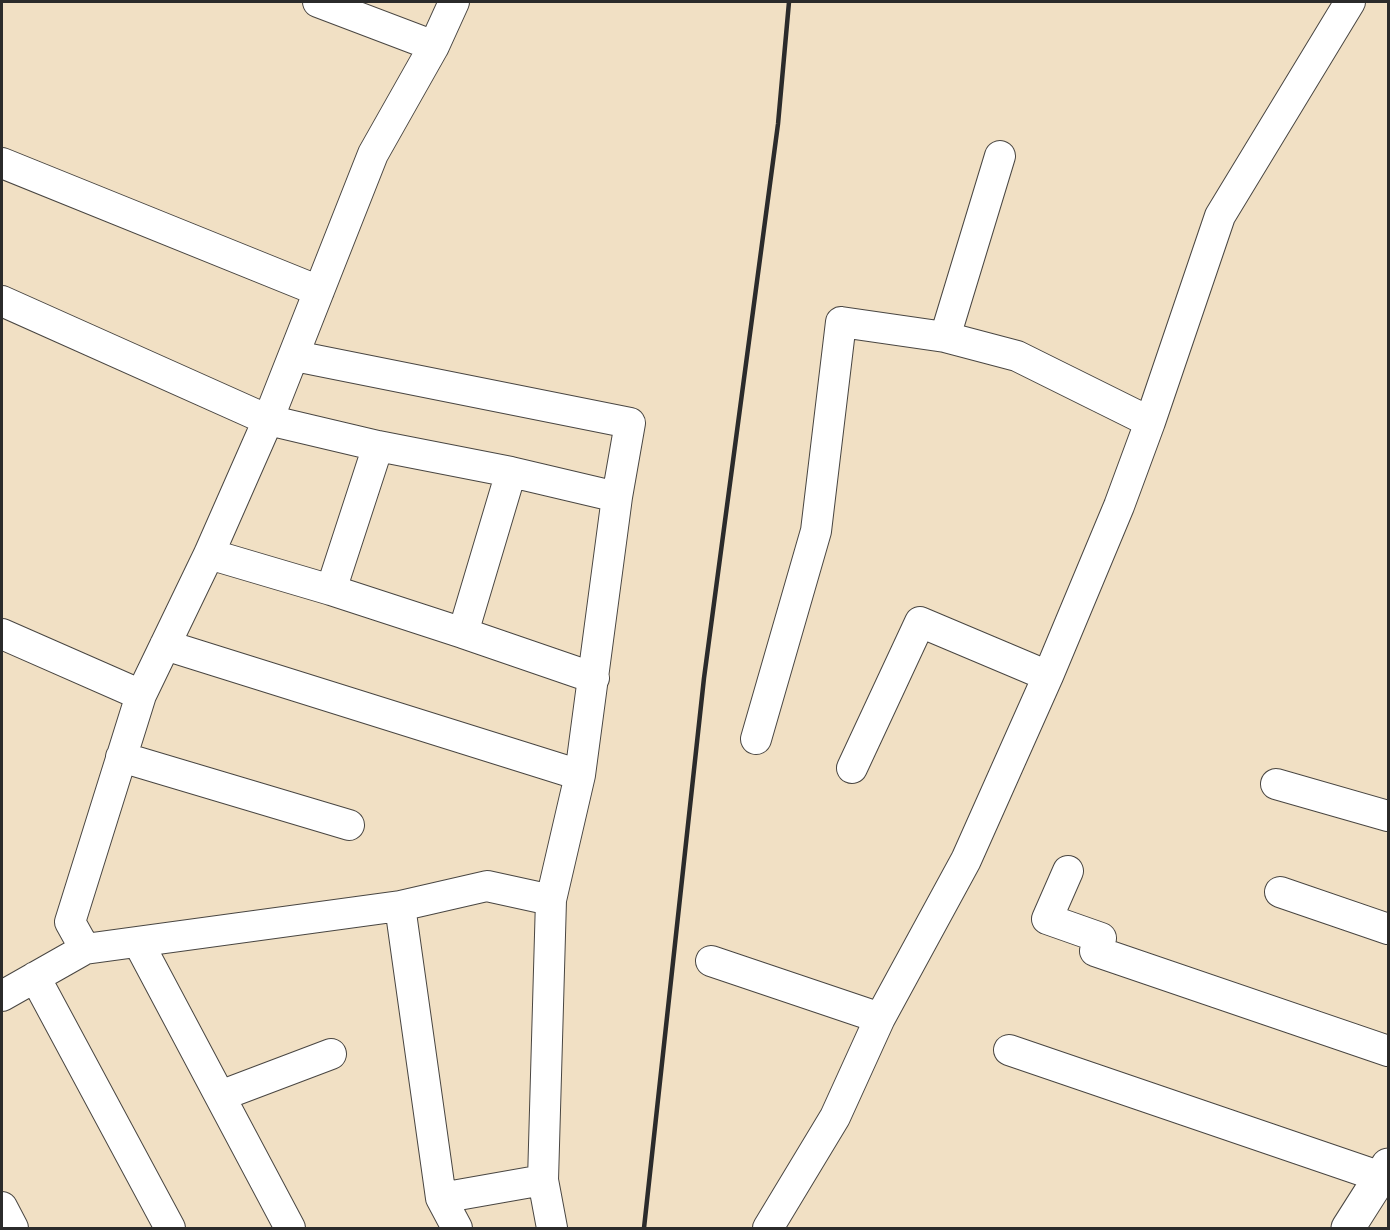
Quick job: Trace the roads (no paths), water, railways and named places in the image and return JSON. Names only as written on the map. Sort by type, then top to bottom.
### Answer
[{"type":"main road","points":[[1348,1228],[1385,1171]]},
{"type":"street","points":[[318,2],[434,46]]},
{"type":"street","points":[[85,949],[70,922],[141,695],[209,554],[268,420],[374,154],[434,46],[454,2]]},
{"type":"street","points":[[768,1228],[835,1117],[880,1018],[966,860],[1048,676],[1119,506],[1220,216],[1350,2]]},
{"type":"street","points":[[945,337],[1000,156]]},
{"type":"street","points":[[2,164],[319,291]]},
{"type":"street","points":[[2,301],[268,420],[617,497]]},
{"type":"street","points":[[756,739],[816,531],[841,322],[945,337],[1017,356],[1150,422]]},
{"type":"street","points":[[295,356],[630,423],[617,497],[580,775],[551,900],[543,1180],[552,1228]]},
{"type":"street","points":[[331,590],[378,446]]},
{"type":"street","points":[[463,633],[511,472]]},
{"type":"street","points":[[209,554],[331,590],[594,678]]},
{"type":"street","points":[[852,768],[920,622],[1048,676]]},
{"type":"street","points":[[2,634],[141,695]]},
{"type":"street","points":[[165,645],[580,775]]},
{"type":"street","points":[[121,757],[349,825]]},
{"type":"street","points":[[1276,784],[1389,816]]},
{"type":"street","points":[[1068,871],[1047,919],[1101,938],[1095,951],[1389,1052]]},
{"type":"street","points":[[2,996],[85,949],[400,906],[487,886],[551,900]]},
{"type":"street","points":[[1280,892],[1389,929]]},
{"type":"street","points":[[400,906],[441,1198],[457,1228]]},
{"type":"street","points":[[138,942],[290,1228]]},
{"type":"street","points":[[711,961],[880,1018]]},
{"type":"street","points":[[35,977],[170,1228]]},
{"type":"street","points":[[1009,1050],[1385,1171]]},
{"type":"street","points":[[220,1096],[331,1054]]},
{"type":"street","points":[[441,1198],[543,1180]]},
{"type":"street","points":[[2,1207],[13,1228]]},
{"type":"railway","points":[[644,1228],[704,678],[778,124],[789,2]]}]
